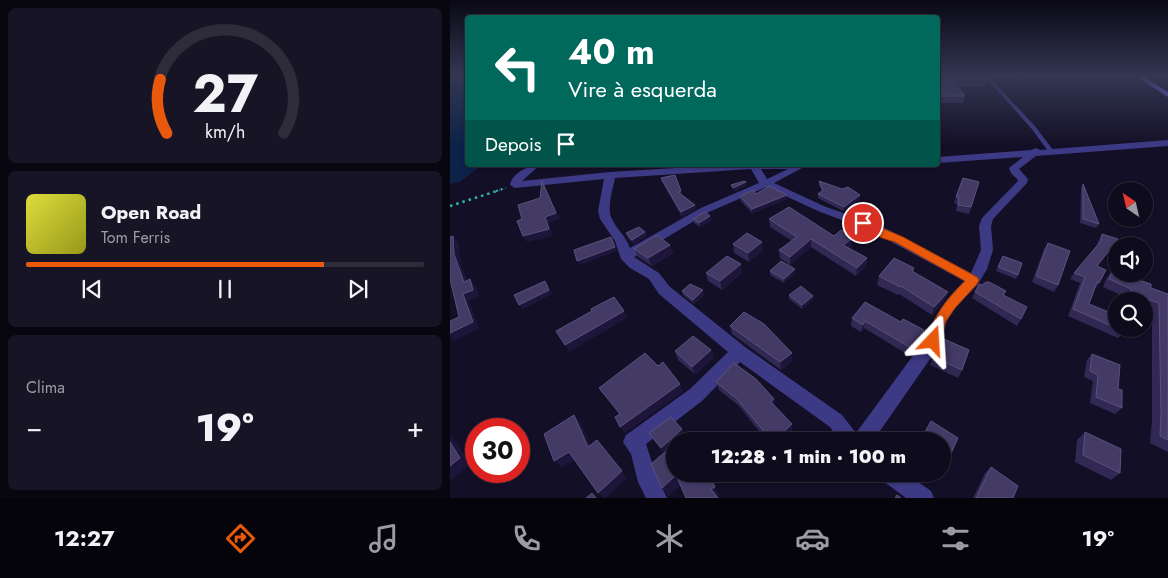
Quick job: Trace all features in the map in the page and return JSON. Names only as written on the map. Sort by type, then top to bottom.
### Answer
[{"type":"street","points":[[940,160],[1168,143]]},
{"type":"street","points":[[868,432],[933,341],[940,320],[950,304],[973,280],[980,269],[987,250],[985,226],[988,218],[1022,183],[1022,179],[1014,171],[1014,168],[1043,151]]},
{"type":"street","points":[[515,185],[533,167]]},
{"type":"street","points":[[515,185],[610,175],[725,167]]},
{"type":"street","points":[[755,167],[765,183],[822,209],[877,229],[973,280]]},
{"type":"street","points":[[626,256],[689,219],[800,167]]},
{"type":"street","points":[[610,175],[604,211],[606,219],[621,240],[626,256],[635,265],[654,276],[664,290],[682,306],[702,319],[739,352],[836,421],[844,432]]},
{"type":"street","points":[[657,498],[648,482],[639,449],[633,442],[696,395],[739,352]]},
{"type":"street","points":[[901,482],[924,498]]},
{"type":"lane","points":[[1007,99],[1033,127],[1043,151]]},
{"type":"path","points":[[450,206],[515,185]]},
{"type":"water","points":[[450,99],[465,99],[465,167],[479,167],[460,182],[450,184]]},
{"type":"building","points":[[675,175],[681,191],[678,192],[695,205],[681,212],[661,178]]},
{"type":"building","points":[[963,178],[979,182],[971,207],[958,205],[959,197],[956,197]]},
{"type":"building","points":[[542,181],[556,213],[545,217],[549,229],[523,236],[517,221],[522,219],[518,205],[540,198]]},
{"type":"building","points":[[819,181],[842,189],[848,187],[860,195],[844,207],[818,194],[823,190]]},
{"type":"building","points":[[746,182],[733,188],[731,185]]},
{"type":"building","points":[[1083,184],[1099,224],[1083,219]]},
{"type":"building","points":[[769,186],[787,195],[752,209],[740,196],[753,190],[756,194]]},
{"type":"building","points":[[789,207],[834,236],[841,230],[853,238],[843,245],[867,258],[857,268],[811,239],[790,257],[779,250],[797,237],[769,219]]},
{"type":"building","points":[[705,212],[710,216],[699,223],[693,219]]},
{"type":"building","points":[[639,227],[645,232],[632,240],[626,233]]},
{"type":"building","points":[[747,233],[762,242],[748,253],[733,244]]},
{"type":"building","points":[[1102,234],[1112,237],[1108,237],[1108,252],[1097,266],[1106,270],[1099,283],[1097,282],[1089,304],[1108,312],[1108,324],[1073,309],[1085,277],[1074,273],[1101,241]]},
{"type":"building","points":[[657,235],[670,245],[648,258],[634,249]]},
{"type":"building","points":[[453,236],[454,254],[464,282],[470,279],[473,290],[463,294],[473,322],[450,333],[450,321],[459,317],[450,279],[450,237]]},
{"type":"building","points":[[611,237],[615,247],[577,261],[574,250]]},
{"type":"building","points":[[1048,243],[1070,251],[1058,285],[1036,276]]},
{"type":"building","points":[[727,256],[741,264],[720,281],[706,273]]},
{"type":"building","points":[[1003,256],[1022,263],[1018,275],[998,267]]},
{"type":"building","points":[[894,258],[914,268],[912,271],[948,292],[934,307],[901,286],[879,276]]},
{"type":"building","points":[[781,261],[795,269],[784,279],[770,271]]},
{"type":"building","points":[[545,281],[549,290],[519,305],[514,295]]},
{"type":"building","points":[[986,282],[1006,291],[1003,295],[1027,307],[1021,319],[975,292],[979,284],[982,285]]},
{"type":"building","points":[[1116,282],[1145,282],[1151,284],[1151,288],[1168,294],[1168,440],[1160,436],[1159,303],[1153,301],[1153,292],[1131,292],[1131,289]]},
{"type":"building","points":[[690,284],[703,290],[693,300],[682,291]]},
{"type":"building","points":[[801,286],[813,296],[802,305],[789,295]]},
{"type":"building","points":[[614,297],[624,311],[565,345],[556,331]]},
{"type":"building","points":[[865,302],[901,322],[903,319],[924,330],[913,349],[865,321],[863,325],[852,318]]},
{"type":"building","points":[[744,312],[764,324],[792,353],[780,362],[730,326]]},
{"type":"building","points":[[693,336],[711,350],[692,367],[675,351]]},
{"type":"building","points":[[944,339],[969,350],[962,370],[933,357]]},
{"type":"building","points":[[645,353],[658,366],[663,362],[680,384],[620,427],[615,417],[620,414],[599,388]]},
{"type":"building","points":[[1092,354],[1120,365],[1118,389],[1122,390],[1122,408],[1096,397],[1098,375],[1090,371]]},
{"type":"building","points":[[734,363],[756,379],[774,399],[771,402],[792,424],[784,432],[764,432],[737,399],[716,382]]},
{"type":"building","points":[[574,415],[588,447],[597,440],[622,471],[598,493],[569,452],[554,461],[544,434]]},
{"type":"building","points":[[671,417],[682,429],[679,432],[666,432],[666,443],[661,448],[649,433]]},
{"type":"building","points":[[931,421],[948,432],[925,432]]},
{"type":"building","points":[[1085,432],[1121,449],[1120,473],[1083,455]]},
{"type":"building","points":[[951,434],[958,438],[951,454]]},
{"type":"building","points":[[450,442],[460,458],[450,466]]},
{"type":"building","points":[[666,451],[666,482],[668,482],[662,488],[651,464]]},
{"type":"building","points":[[991,467],[1018,486],[1013,498],[976,498]]},
{"type":"building","points":[[679,482],[712,482],[715,487],[711,489],[718,498],[686,498]]},
{"type":"building","points":[[592,493],[596,498],[586,498]]},
{"type":"route","points":[[863,223],[973,280],[950,304],[940,320],[933,341]]}]
